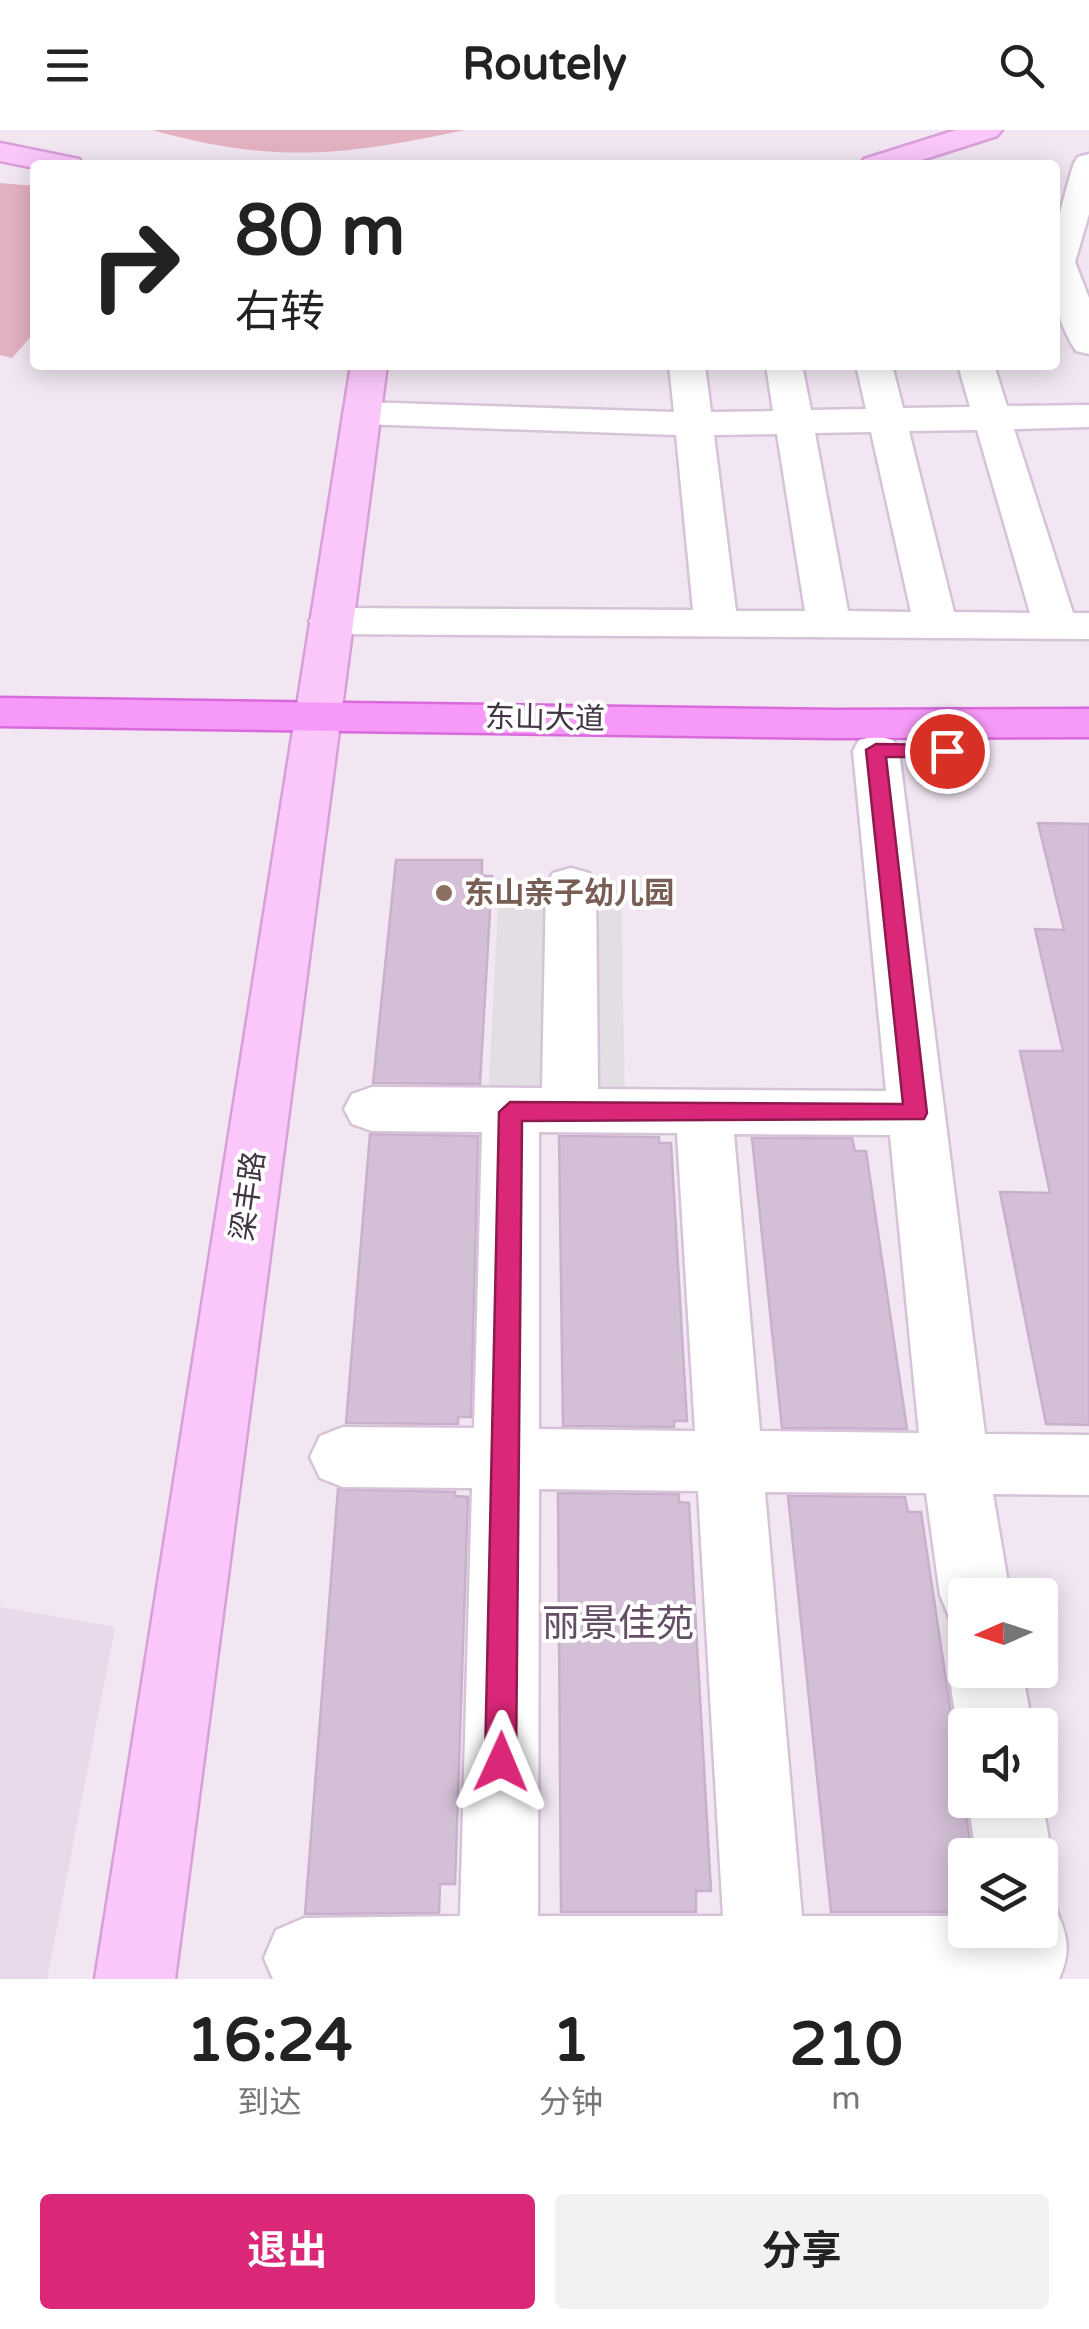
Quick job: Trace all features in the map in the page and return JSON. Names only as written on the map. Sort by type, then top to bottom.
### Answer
[{"type":"main road","name":"东山大道","points":[[0,712],[315,730],[876,750],[1089,752]]},
{"type":"main road","name":"东山大道","points":[[0,742],[315,730],[1089,723]]},
{"type":"street","points":[[891,160],[987,130]]},
{"type":"street","points":[[0,152],[42,160]]},
{"type":"street","points":[[1089,163],[1067,262],[1089,343]]},
{"type":"street","points":[[688,370],[716,624]]},
{"type":"street","points":[[785,370],[829,624]]},
{"type":"street","points":[[875,370],[936,625]]},
{"type":"street","points":[[332,621],[1072,626],[992,418],[978,370]]},
{"type":"street","points":[[365,389],[694,424],[1089,416]]},
{"type":"street","name":"梁丰路","points":[[135,1979],[365,389]]},
{"type":"street","points":[[876,750],[955,1462],[972,1578]]},
{"type":"street","points":[[498,1966],[506,1457],[540,1112],[571,885]]},
{"type":"street","points":[[372,1110],[916,1113]]},
{"type":"street","points":[[704,1111],[766,1969]]},
{"type":"street","points":[[343,1457],[1089,1465]]},
{"type":"street","points":[[304,1958],[498,1966],[766,1969],[1029,1956],[1028,1948]]},
{"type":"shaded area","points":[[152,130],[465,130],[381,146],[272,152],[195,141]]},
{"type":"shaded area","points":[[0,183],[30,186],[30,338],[12,358],[0,355]]},
{"type":"shaded area","points":[[499,884],[621,886],[625,1106],[488,1104]]},
{"type":"shaded area","points":[[0,1607],[115,1627],[47,1979],[0,1979]]},
{"type":"building","points":[[1038,823],[1089,824],[1089,1425],[1046,1424],[1000,1192],[1050,1193],[1020,1051],[1063,1051],[1035,929],[1064,930]]},
{"type":"building","points":[[396,860],[482,860],[482,876],[492,876],[480,1084],[373,1083]]},
{"type":"building","points":[[370,1134],[478,1136],[471,1417],[458,1417],[458,1424],[346,1423]]},
{"type":"building","points":[[559,1136],[659,1137],[659,1143],[671,1143],[687,1421],[674,1421],[674,1427],[563,1426]]},
{"type":"building","points":[[752,1138],[852,1138],[855,1151],[866,1151],[907,1429],[782,1428]]},
{"type":"building","points":[[338,1489],[455,1492],[455,1496],[468,1497],[455,1884],[440,1884],[439,1913],[305,1914]]},
{"type":"building","points":[[558,1493],[679,1494],[679,1502],[689,1503],[711,1891],[696,1891],[696,1912],[561,1912]]},
{"type":"building","points":[[788,1496],[905,1497],[908,1512],[921,1512],[950,1708],[948,1818],[966,1818],[969,1838],[948,1838],[948,1912],[831,1912]]},
{"type":"place","name":"东山亲子幼儿园","points":[[444,893]]},
{"type":"district","name":"丽景佳苑","points":[[618,1623]]},
{"type":"route","points":[[501,1762],[510,1112],[916,1113],[876,750],[947,751]]}]
